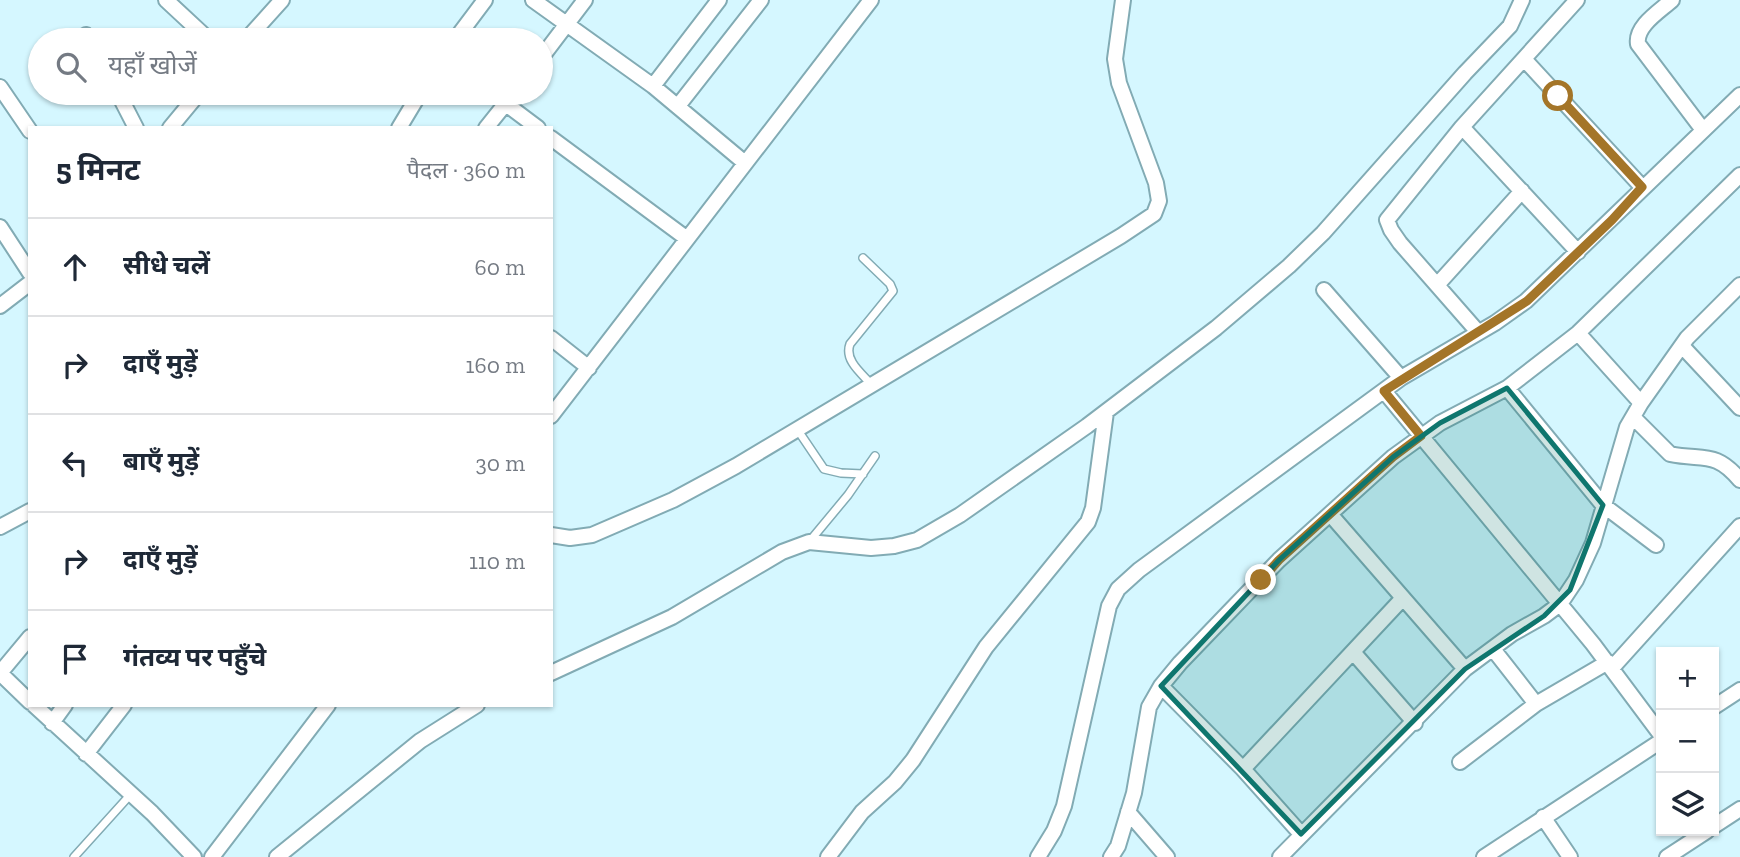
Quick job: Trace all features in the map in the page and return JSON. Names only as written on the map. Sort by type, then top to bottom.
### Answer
[{"type":"street","points":[[166,0],[196,28]]},
{"type":"street","points":[[257,28],[282,0]]},
{"type":"street","points":[[464,28],[485,0]]},
{"type":"street","points":[[533,0],[653,86],[745,163]]},
{"type":"street","points":[[553,42],[585,0]]},
{"type":"street","points":[[653,86],[719,0]]},
{"type":"street","points":[[678,106],[761,0]]},
{"type":"street","points":[[553,413],[871,0]]},
{"type":"street","points":[[553,535],[570,538],[592,535],[627,521],[715,477],[1154,214],[1159,201],[1156,183],[1119,83],[1115,59],[1124,0]]},
{"type":"street","points":[[553,672],[672,617],[782,552],[809,542],[871,548],[894,546],[917,540],[960,515],[1106,412],[1216,328],[1298,258],[1510,26],[1522,0]]},
{"type":"street","points":[[1478,332],[1400,243],[1387,220],[1462,127],[1577,0]]},
{"type":"street","points":[[1672,0],[1641,29],[1637,36],[1638,44],[1703,130]]},
{"type":"street","points":[[1524,59],[1642,187]]},
{"type":"street","points":[[0,86],[28,128]]},
{"type":"street","points":[[1038,857],[1054,831],[1064,806],[1097,654],[1109,606],[1118,589],[1139,570],[1388,396],[1401,378],[1527,301],[1740,94]]},
{"type":"street","points":[[124,105],[135,126]]},
{"type":"street","points":[[172,126],[190,105]]},
{"type":"street","points":[[400,126],[413,105]]},
{"type":"street","points":[[488,126],[504,105]]},
{"type":"street","points":[[517,105],[536,126]]},
{"type":"street","points":[[1462,127],[1578,252]]},
{"type":"street","points":[[553,139],[687,238]]},
{"type":"street","points":[[1111,857],[1128,812],[1149,707],[1161,686],[1180,663],[1279,560],[1393,457],[1417,431],[1440,423],[1507,388],[1551,356],[1740,175]]},
{"type":"street","points":[[1438,284],[1522,191]]},
{"type":"street","points":[[0,227],[28,270]]},
{"type":"street","points":[[0,306],[28,285]]},
{"type":"street","points":[[1280,857],[1415,723],[1465,669],[1560,604],[1576,580],[1593,543],[1627,427],[1640,403],[1682,346],[1740,285]]},
{"type":"street","points":[[1324,290],[1401,378]]},
{"type":"street","points":[[1578,333],[1640,403]]},
{"type":"street","points":[[553,340],[589,368]]},
{"type":"street","points":[[1682,346],[1740,408]]},
{"type":"street","points":[[1507,388],[1603,505],[1656,545]]},
{"type":"street","points":[[1388,396],[1610,665],[1656,728]]},
{"type":"street","points":[[828,857],[862,812],[895,782],[913,760],[986,647],[1088,522],[1093,508],[1106,412]]},
{"type":"street","points":[[1633,417],[1671,454],[1709,457],[1728,467],[1740,480]]},
{"type":"street","points":[[0,527],[28,512]]},
{"type":"street","points":[[1330,514],[1465,669]]},
{"type":"street","points":[[1460,762],[1536,704],[1610,665],[1740,526]]},
{"type":"street","points":[[1243,769],[1403,598]]},
{"type":"street","points":[[28,639],[0,673],[28,700]]},
{"type":"street","points":[[1493,649],[1536,704]]},
{"type":"street","points":[[1353,652],[1415,723]]},
{"type":"street","points":[[1161,686],[1243,769],[1301,834]]},
{"type":"street","points":[[1719,704],[1740,690]]},
{"type":"street","points":[[36,707],[131,794],[194,857]]},
{"type":"street","points":[[52,723],[64,707]]},
{"type":"street","points":[[86,754],[122,707]]},
{"type":"street","points":[[212,857],[326,707]]},
{"type":"street","points":[[277,857],[419,741],[474,707]]},
{"type":"street","points":[[1484,857],[1656,744]]},
{"type":"street","points":[[1719,824],[1740,810]]},
{"type":"street","points":[[1128,812],[1167,857]]},
{"type":"street","points":[[1543,817],[1570,857]]},
{"type":"street","points":[[1667,857],[1699,836]]},
{"type":"lane","points":[[863,258],[893,290],[848,350],[851,361],[871,384]]},
{"type":"lane","points":[[797,429],[824,468],[841,473],[863,474]]},
{"type":"lane","points":[[809,542],[875,456]]},
{"type":"lane","points":[[74,857],[131,794]]},
{"type":"highlighted area","points":[[1507,388],[1603,505],[1570,590],[1544,616],[1465,669],[1301,834],[1161,686],[1279,560],[1393,457],[1440,423]]},
{"type":"route","points":[[1261,580],[1279,560],[1393,457],[1421,436],[1384,391],[1527,301],[1612,220],[1642,187],[1558,96]]}]
